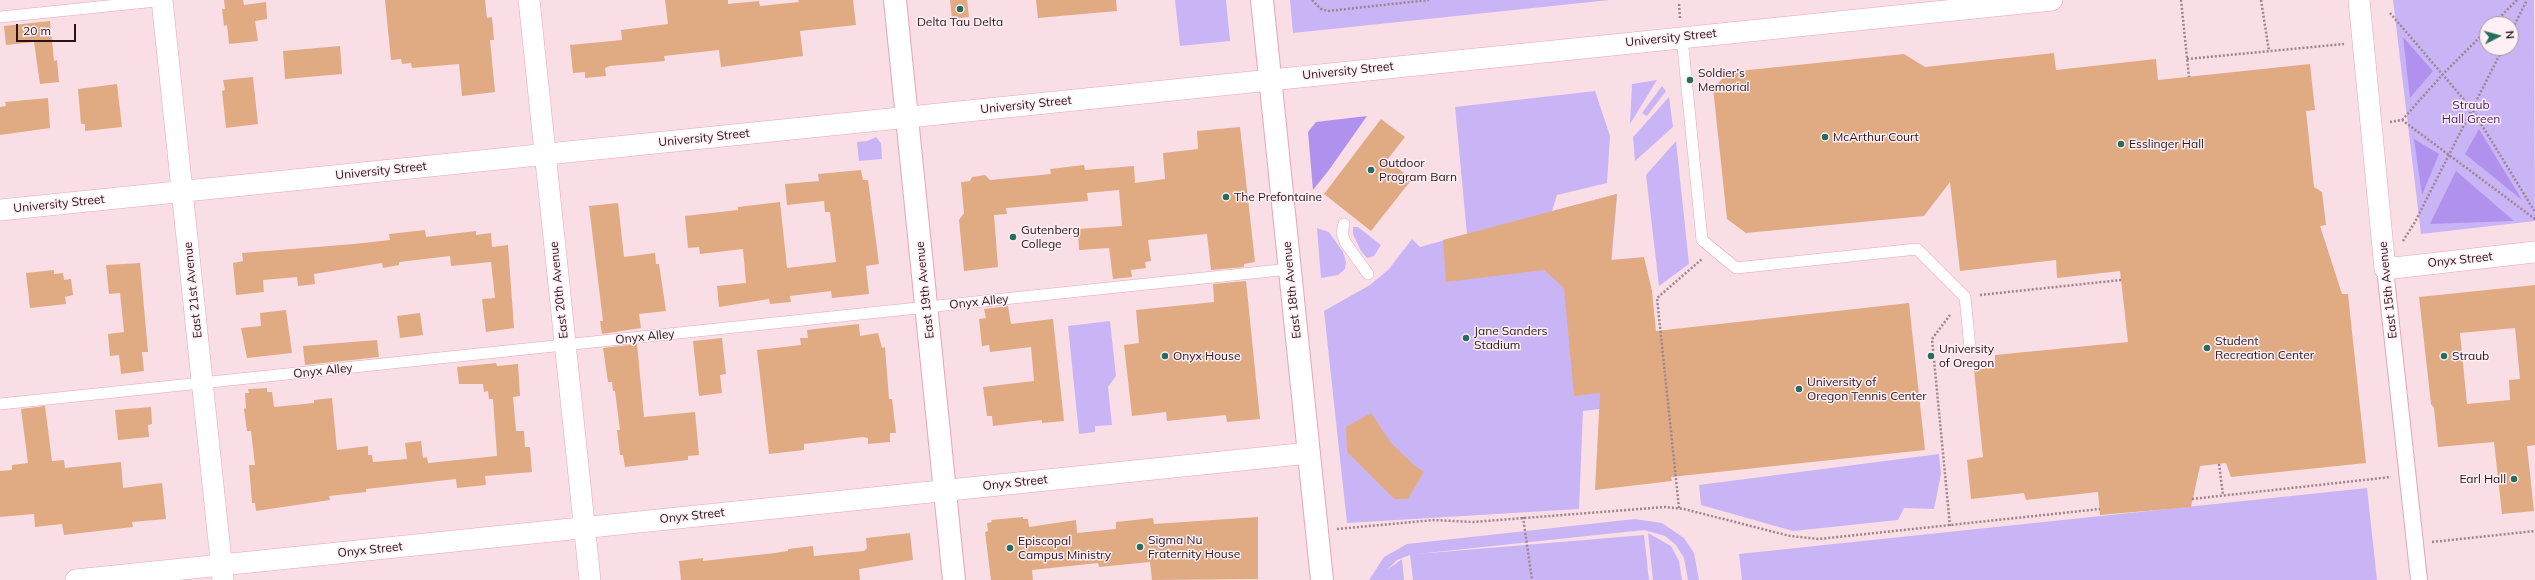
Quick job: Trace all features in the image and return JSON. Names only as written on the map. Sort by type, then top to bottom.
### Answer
[{"type":"street","name":"East 21st Avenue","points":[[162,0],[222,573]]},
{"type":"street","name":"East 20th Avenue","points":[[529,0],[590,580]]},
{"type":"street","name":"East 19th Avenue","points":[[895,0],[954,580]]},
{"type":"street","name":"East 18th Avenue","points":[[1262,0],[1272,79],[1322,580]]},
{"type":"street","name":"University Street","points":[[0,210],[2052,0]]},
{"type":"street","name":"East 15th Avenue","points":[[2360,0],[2370,124],[2419,580]]},
{"type":"street","name":"Onyx Street","points":[[2385,269],[2535,252]]},
{"type":"street","name":"Onyx Street","points":[[76,580],[222,573],[584,527],[1309,453]]},
{"type":"lane","points":[[0,17],[166,0]]},
{"type":"lane","points":[[1682,37],[1702,240],[1736,268],[1917,249],[1964,297],[1970,348]]},
{"type":"lane","points":[[1344,224],[1342,233],[1345,242],[1368,274]]},
{"type":"lane","name":"Onyx Alley","points":[[0,404],[1290,269]]},
{"type":"path","points":[[1312,0],[1316,6],[1328,11],[1429,0]]},
{"type":"path","points":[[2181,0],[2189,76]]},
{"type":"path","points":[[2261,0],[2269,51]]},
{"type":"path","points":[[2501,16],[2517,0]]},
{"type":"path","points":[[2519,16],[2527,0]]},
{"type":"path","points":[[2390,13],[2444,73],[2472,109],[2535,212]]},
{"type":"path","points":[[2370,124],[2402,120],[2444,73],[2479,38]]},
{"type":"path","points":[[2187,59],[2363,42]]},
{"type":"path","points":[[2402,242],[2415,222],[2499,56]]},
{"type":"path","points":[[2402,120],[2450,154],[2535,219]]},
{"type":"path","points":[[1679,508],[1657,298],[1713,249]]},
{"type":"path","points":[[1950,526],[1932,339],[1964,297],[2121,280]]},
{"type":"path","points":[[2219,464],[2223,495]]},
{"type":"path","points":[[2192,499],[2408,475]]},
{"type":"path","points":[[1343,528],[1434,520],[1474,522],[1644,508],[1679,508],[1804,538],[1819,539],[2100,509]]},
{"type":"path","points":[[1523,517],[1532,580]]},
{"type":"path","points":[[2415,544],[2535,531]]},
{"type":"green space","points":[[1175,0],[1226,0],[1230,41],[1180,46]]},
{"type":"green space","points":[[1290,0],[1610,0],[1293,33]]},
{"type":"green space","name":"Straub Hall Green","points":[[2393,0],[2534,0],[2535,221],[2421,234]]},
{"type":"green space","points":[[1657,80],[1630,124],[1632,84]]},
{"type":"green space","points":[[1662,86],[1666,91],[1647,116],[1642,113]]},
{"type":"green space","name":"Jane Sanders Stadium","points":[[1595,91],[1610,136],[1607,183],[1557,195],[1552,211],[1617,194],[1603,366],[1608,408],[1583,411],[1579,509],[1347,523],[1324,311],[1370,285],[1389,269],[1412,239],[1420,247],[1467,234],[1455,107]]},
{"type":"green space","points":[[1669,97],[1673,127],[1635,161],[1633,137]]},
{"type":"green space","points":[[876,137],[881,143],[882,159],[859,161],[857,142],[867,141]]},
{"type":"green space","points":[[1676,141],[1689,264],[1659,286],[1646,175]]},
{"type":"green space","points":[[1353,227],[1358,227],[1381,245],[1374,256],[1367,258],[1361,251],[1353,234]]},
{"type":"green space","points":[[1317,228],[1329,232],[1343,252],[1346,262],[1345,269],[1338,275],[1321,278]]},
{"type":"green space","points":[[1110,321],[1116,376],[1108,387],[1112,425],[1095,426],[1095,432],[1079,434],[1068,326]]},
{"type":"green space","points":[[1939,454],[1941,474],[1934,509],[1904,508],[1898,520],[1793,531],[1701,505],[1699,485]]},
{"type":"green space","points":[[2367,488],[2377,580],[1742,580],[1739,554]]},
{"type":"green space","points":[[1635,519],[1662,523],[1684,538],[1694,553],[1699,580],[1688,580],[1684,558],[1676,545],[1665,536],[1644,530],[1417,554],[1644,535],[1649,580],[1413,580],[1410,555],[1397,560],[1387,570],[1402,559],[1404,580],[1369,580],[1384,557],[1407,544]]},
{"type":"green space","points":[[1648,533],[1671,546],[1679,561],[1682,580],[1653,580]]},
{"type":"shaded area","points":[[2403,37],[2433,71],[2410,98]]},
{"type":"shaded area","points":[[1367,116],[1313,190],[1308,132],[1316,122]]},
{"type":"shaded area","points":[[2479,129],[2522,200],[2465,154]]},
{"type":"shaded area","points":[[2414,139],[2439,154],[2422,195]]},
{"type":"shaded area","points":[[2456,171],[2514,221],[2430,224]]},
{"type":"building","points":[[224,0],[243,0],[244,5],[266,2],[267,19],[255,21],[258,41],[229,44],[227,25],[224,26],[222,9],[225,9]]},
{"type":"building","points":[[385,0],[485,0],[487,18],[492,17],[494,40],[490,40],[495,92],[462,96],[459,64],[412,68],[411,63],[402,64],[401,59],[391,60]]},
{"type":"building","points":[[665,0],[728,0],[728,4],[759,1],[760,6],[799,2],[798,0],[853,0],[856,25],[800,31],[803,56],[721,67],[719,50],[664,56],[665,61],[610,66],[605,68],[606,76],[585,78],[585,72],[573,73],[570,45],[622,40],[621,30],[668,24]]},
{"type":"building","name":"Delta Tau Delta","points":[[950,0],[967,0],[969,17],[952,19]]},
{"type":"building","points":[[1036,0],[1116,0],[1117,11],[1038,18]]},
{"type":"building","points":[[50,21],[54,61],[57,60],[59,82],[40,84],[34,42],[6,45],[4,26]]},
{"type":"building","points":[[340,46],[342,74],[285,79],[283,51]]},
{"type":"building","points":[[2054,53],[2056,70],[2156,59],[2158,80],[2310,64],[2315,110],[2306,111],[2314,187],[2322,192],[2326,225],[2320,226],[2342,294],[2348,294],[2366,463],[2231,477],[2226,463],[2200,466],[2191,507],[2100,515],[2098,492],[2026,500],[2024,493],[1971,499],[1967,460],[1983,457],[1974,370],[1995,367],[1995,355],[2128,342],[2120,271],[2057,278],[2056,260],[1960,271],[1950,182],[1924,216],[1746,233],[1727,219],[1713,88],[1729,72],[1904,54],[1925,67]]},
{"type":"building","points":[[253,77],[258,124],[226,128],[222,91],[225,90],[223,80]]},
{"type":"building","points":[[117,84],[122,127],[85,131],[85,124],[81,124],[78,89]]},
{"type":"building","points":[[48,98],[50,128],[0,135],[0,107],[6,106],[5,102]]},
{"type":"building","name":"Outdoor Program Barn","points":[[1381,119],[1405,137],[1387,160],[1412,179],[1371,231],[1324,194]]},
{"type":"building","points":[[1240,127],[1255,262],[1244,264],[1244,267],[1211,270],[1207,234],[1148,240],[1151,261],[1145,262],[1146,268],[1131,270],[1132,277],[1113,279],[1109,248],[1079,250],[1078,229],[1122,226],[1119,190],[1087,193],[1088,201],[1006,208],[1007,214],[994,215],[998,267],[964,271],[959,220],[964,213],[961,182],[970,181],[972,177],[985,175],[990,180],[1051,174],[1050,169],[1084,165],[1085,170],[1134,166],[1135,183],[1165,179],[1163,153],[1198,149],[1197,131]]},
{"type":"building","points":[[861,170],[863,180],[868,180],[879,264],[866,266],[869,294],[832,298],[831,291],[790,296],[791,302],[770,304],[769,299],[719,307],[717,286],[746,283],[743,249],[700,254],[699,247],[688,248],[685,216],[738,210],[738,207],[780,202],[787,268],[836,262],[830,212],[825,212],[824,201],[787,205],[785,184],[819,181],[818,174]]},
{"type":"building","points":[[1617,194],[1611,260],[1644,257],[1652,291],[1656,331],[1909,303],[1925,450],[1671,477],[1672,481],[1595,490],[1600,393],[1574,396],[1564,288],[1544,270],[1446,282],[1443,240]]},
{"type":"building","points":[[618,203],[624,257],[655,253],[656,264],[659,264],[666,311],[639,314],[641,328],[602,334],[600,321],[603,321],[589,206]]},
{"type":"building","points":[[425,230],[426,237],[476,231],[476,235],[491,233],[492,247],[508,245],[514,328],[486,332],[482,299],[495,298],[491,262],[451,266],[450,256],[399,262],[399,265],[383,268],[382,263],[314,274],[315,284],[298,286],[297,277],[263,280],[264,292],[236,295],[233,263],[243,261],[242,253],[390,240],[389,234]]},
{"type":"building","points":[[140,263],[148,352],[142,352],[144,371],[121,374],[119,355],[110,356],[108,334],[124,332],[120,293],[109,294],[106,265]]},
{"type":"building","points":[[54,270],[54,274],[63,273],[64,280],[71,279],[73,295],[65,297],[66,304],[30,308],[26,273]]},
{"type":"building","name":"Onyx House","points":[[1246,281],[1260,419],[1227,422],[1226,415],[1167,421],[1166,412],[1132,416],[1124,345],[1139,343],[1136,310],[1214,302],[1213,284]]},
{"type":"building","points":[[2535,285],[2535,445],[2527,446],[2534,511],[2502,514],[2494,442],[2438,447],[2434,408],[2431,404],[2419,297]],"holes":[[[2515,328],[2520,379],[2509,380],[2510,400],[2467,404],[2460,333]]]},
{"type":"building","points":[[1008,306],[1011,324],[1053,319],[1064,421],[1042,423],[1042,420],[993,426],[992,416],[987,416],[983,387],[1034,381],[1031,347],[990,352],[989,345],[982,346],[979,319],[986,318],[984,309]]},
{"type":"building","points":[[286,310],[292,353],[247,358],[241,328],[261,326],[260,313]]},
{"type":"building","points":[[420,313],[423,335],[400,338],[397,316]]},
{"type":"building","points":[[859,324],[860,336],[878,333],[882,348],[885,347],[889,399],[892,399],[896,433],[890,433],[890,442],[868,444],[868,438],[863,437],[804,444],[804,450],[769,454],[757,350],[801,345],[800,338],[808,338],[807,330]]},
{"type":"building","points":[[722,338],[726,374],[720,375],[722,393],[699,396],[693,341]]},
{"type":"building","points":[[377,340],[379,357],[305,365],[303,346]]},
{"type":"building","points":[[637,344],[644,417],[695,412],[699,455],[688,456],[688,460],[625,467],[623,455],[620,455],[617,430],[620,430],[615,391],[613,391],[612,382],[608,382],[603,348]]},
{"type":"building","points":[[496,363],[497,366],[518,364],[520,396],[513,397],[516,431],[524,431],[525,447],[530,447],[532,472],[485,476],[486,485],[457,488],[456,479],[366,489],[366,492],[329,496],[330,500],[256,511],[255,503],[252,503],[249,465],[255,465],[251,431],[247,431],[244,409],[246,408],[245,393],[249,393],[248,389],[267,388],[267,392],[272,392],[274,407],[314,403],[314,400],[332,398],[337,450],[368,446],[368,455],[372,455],[373,462],[407,459],[405,443],[421,441],[423,458],[427,457],[428,463],[497,456],[493,399],[489,399],[488,391],[484,392],[483,384],[459,384],[457,367]]},
{"type":"building","points":[[45,406],[52,461],[64,460],[65,468],[121,462],[123,488],[162,483],[166,519],[132,522],[133,527],[64,535],[62,524],[35,527],[34,514],[0,517],[0,471],[12,470],[12,465],[28,463],[21,409]]},
{"type":"building","points":[[151,407],[152,424],[148,425],[149,437],[118,440],[115,410]]},
{"type":"building","points":[[1371,413],[1391,443],[1414,465],[1424,472],[1408,499],[1394,499],[1347,452],[1346,427]]},
{"type":"building","points":[[1023,517],[1023,519],[1028,519],[1029,527],[1076,520],[1077,533],[1116,529],[1116,522],[1153,518],[1154,524],[1258,517],[1258,579],[1152,580],[1150,562],[1099,567],[1098,563],[1032,570],[1033,580],[991,580],[985,532],[988,531],[987,523],[992,522],[991,520]]},
{"type":"building","points":[[910,533],[913,560],[859,569],[860,580],[681,580],[679,561],[703,558],[703,561],[775,553],[788,551],[788,549],[813,546],[814,556],[864,551],[867,548],[866,538]]},
{"type":"place","name":"Delta Tau Delta","points":[[960,9]]},
{"type":"place","name":"Soldier’s Memorial","points":[[1690,80]]},
{"type":"place","name":"McArthur Court","points":[[1825,137]]},
{"type":"place","name":"Esslinger Hall","points":[[2121,144]]},
{"type":"place","name":"Outdoor Program Barn","points":[[1371,170]]},
{"type":"place","name":"The Prefontaine","points":[[1226,197]]},
{"type":"place","name":"Gutenberg College","points":[[1013,237]]},
{"type":"place","name":"Jane Sanders Stadium","points":[[1466,338]]},
{"type":"place","name":"Student Recreation Center","points":[[2207,348]]},
{"type":"place","name":"Onyx House","points":[[1165,356]]},
{"type":"place","name":"University of Oregon","points":[[1931,356]]},
{"type":"place","name":"Straub","points":[[2444,356]]},
{"type":"place","name":"University of Oregon Tennis Center","points":[[1799,389]]},
{"type":"place","name":"Earl Hall","points":[[2514,479]]},
{"type":"place","name":"Sigma Nu Fraternity House","points":[[1140,547]]},
{"type":"place","name":"Episcopal Campus Ministry","points":[[1010,548]]}]
